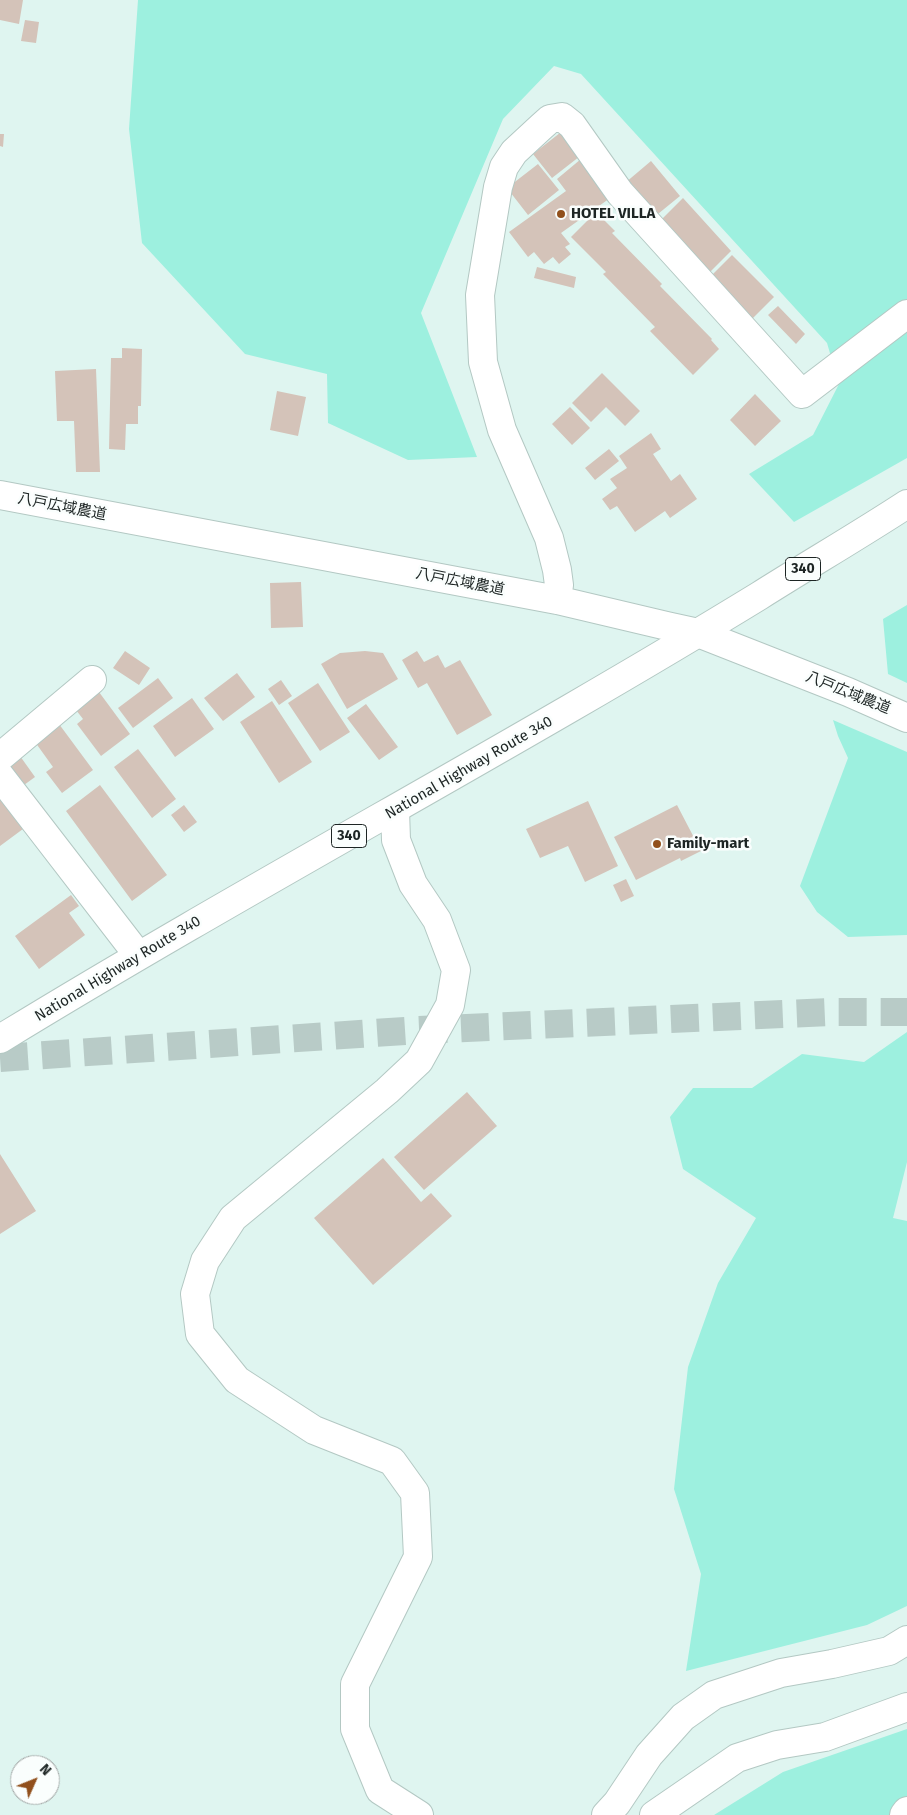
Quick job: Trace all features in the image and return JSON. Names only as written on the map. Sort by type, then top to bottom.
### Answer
[{"type":"main road","points":[[557,600],[558,577],[549,538],[502,430],[483,362],[480,295],[498,187],[504,167],[514,152],[550,119],[562,118],[572,125],[620,193],[802,394],[907,314]]},
{"type":"main road","name":"八戸広域農道","points":[[0,495],[557,600],[698,633],[848,692],[907,718]]},
{"type":"main road","name":"National Highway Route 340","points":[[0,1039],[138,955],[578,705],[907,504]]},
{"type":"main road","points":[[0,757],[92,680]]},
{"type":"main road","points":[[0,776],[138,955]]},
{"type":"main road","points":[[395,810],[396,840],[413,884],[436,920],[456,970],[450,1005],[419,1061],[387,1090],[233,1218],[205,1261],[195,1294],[200,1334],[236,1380],[314,1430],[392,1461],[415,1493],[418,1557],[355,1684],[355,1729],[380,1790],[419,1815]]},
{"type":"main road","points":[[606,1815],[617,1803],[649,1755],[683,1717],[714,1695],[781,1673],[889,1651],[907,1640]]},
{"type":"main road","points":[[654,1815],[737,1758],[777,1745],[825,1737],[907,1707]]},
{"type":"main road","points":[[904,1815],[907,1811]]},
{"type":"green space","points":[[138,0],[907,0],[907,458],[794,522],[749,474],[813,435],[839,384],[827,343],[581,74],[554,66],[503,119],[421,313],[477,457],[408,460],[328,423],[327,374],[245,354],[142,243],[129,129]]},
{"type":"green space","points":[[907,605],[907,683],[888,674],[883,619]]},
{"type":"green space","points":[[833,720],[907,752],[907,935],[848,937],[817,912],[800,886],[848,758]]},
{"type":"green space","points":[[907,1032],[907,1162],[893,1218],[907,1221],[907,1606],[867,1625],[686,1671],[701,1574],[674,1489],[688,1367],[718,1283],[756,1218],[683,1169],[670,1117],[693,1088],[752,1088],[802,1054],[864,1062]]},
{"type":"green space","points":[[907,1729],[907,1815],[714,1815],[783,1772]]},
{"type":"building","points":[[0,0],[23,0],[19,24],[0,20]]},
{"type":"building","points":[[25,20],[39,22],[36,43],[21,41]]},
{"type":"building","points":[[565,129],[584,153],[552,178],[533,154]]},
{"type":"building","points":[[0,134],[4,134],[3,147],[0,146]]},
{"type":"building","name":"HOTEL VILLA","points":[[581,159],[613,196],[561,233],[570,244],[565,247],[571,254],[559,264],[553,257],[544,264],[534,252],[528,257],[509,232],[566,191],[557,179]]},
{"type":"building","points":[[651,161],[680,196],[653,218],[625,183]]},
{"type":"building","points":[[538,164],[559,190],[528,215],[507,188]]},
{"type":"building","points":[[683,198],[731,251],[707,275],[657,224]]},
{"type":"building","points":[[596,212],[615,231],[612,233],[662,284],[660,286],[712,339],[719,349],[693,375],[650,331],[655,327],[603,274],[606,272],[571,237]]},
{"type":"building","points":[[732,255],[774,297],[749,322],[708,279]]},
{"type":"building","points":[[537,267],[576,277],[574,288],[534,278]]},
{"type":"building","points":[[778,306],[805,334],[796,344],[768,315]]},
{"type":"building","points":[[122,348],[142,349],[141,406],[138,406],[138,424],[126,424],[125,450],[109,449],[111,358],[122,358]]},
{"type":"building","points":[[96,369],[100,472],[76,472],[74,421],[57,421],[55,371]]},
{"type":"building","points":[[602,373],[640,411],[625,426],[606,407],[591,422],[572,403]]},
{"type":"building","points":[[277,391],[306,397],[298,436],[270,430]]},
{"type":"building","points":[[755,394],[781,421],[755,446],[730,420]]},
{"type":"building","points":[[570,407],[590,428],[572,445],[552,424]]},
{"type":"building","points":[[651,433],[661,449],[653,454],[671,481],[680,474],[697,499],[670,518],[665,511],[635,532],[617,506],[610,510],[602,499],[617,488],[610,479],[627,468],[619,456]]},
{"type":"building","points":[[609,449],[619,461],[595,480],[585,468]]},
{"type":"building","points":[[301,582],[303,627],[271,628],[270,583]]},
{"type":"building","points":[[125,651],[150,668],[139,685],[113,668]]},
{"type":"building","points":[[365,651],[383,653],[398,679],[347,709],[321,664],[340,653]]},
{"type":"building","points":[[417,651],[424,662],[438,655],[445,668],[460,660],[492,715],[457,735],[427,683],[418,688],[402,660]]},
{"type":"building","points":[[237,673],[255,697],[223,721],[204,698]]},
{"type":"building","points":[[158,678],[173,698],[133,728],[118,708]]},
{"type":"building","points":[[281,680],[292,696],[279,705],[268,689]]},
{"type":"building","points":[[318,683],[350,732],[320,751],[288,703]]},
{"type":"building","points":[[99,692],[130,734],[101,756],[77,724],[83,719],[76,710]]},
{"type":"building","points":[[192,698],[214,729],[175,757],[153,726]]},
{"type":"building","points":[[272,701],[312,762],[279,783],[240,722]]},
{"type":"building","points":[[366,704],[398,747],[379,760],[347,718]]},
{"type":"building","points":[[59,724],[93,770],[62,793],[46,772],[53,767],[35,742]]},
{"type":"building","points":[[138,749],[176,799],[152,818],[114,767]]},
{"type":"building","points":[[20,756],[35,777],[24,785],[9,764]]},
{"type":"building","points":[[100,785],[167,875],[132,901],[66,811]]},
{"type":"building","points":[[0,797],[23,829],[0,846]]},
{"type":"building","points":[[588,801],[618,866],[585,882],[568,846],[540,858],[526,829]]},
{"type":"building","points":[[184,805],[197,822],[184,832],[171,815]]},
{"type":"building","name":"Family-mart","points":[[677,805],[701,851],[681,861],[680,858],[636,880],[614,837]]},
{"type":"building","points":[[626,879],[634,896],[621,902],[613,885]]},
{"type":"building","points":[[71,895],[79,906],[69,913],[85,935],[39,969],[15,936]]},
{"type":"building","points":[[467,1092],[497,1126],[424,1190],[394,1157]]},
{"type":"building","points":[[0,1154],[36,1211],[0,1234]]},
{"type":"building","points":[[383,1158],[421,1202],[431,1193],[452,1216],[373,1285],[314,1218]]},
{"type":"tunnel","points":[[0,1058],[419,1030],[831,1012],[907,1012]]},
{"type":"place","name":"HOTEL VILLA","points":[[561,214]]},
{"type":"place","name":"Family-mart","points":[[657,844]]}]
